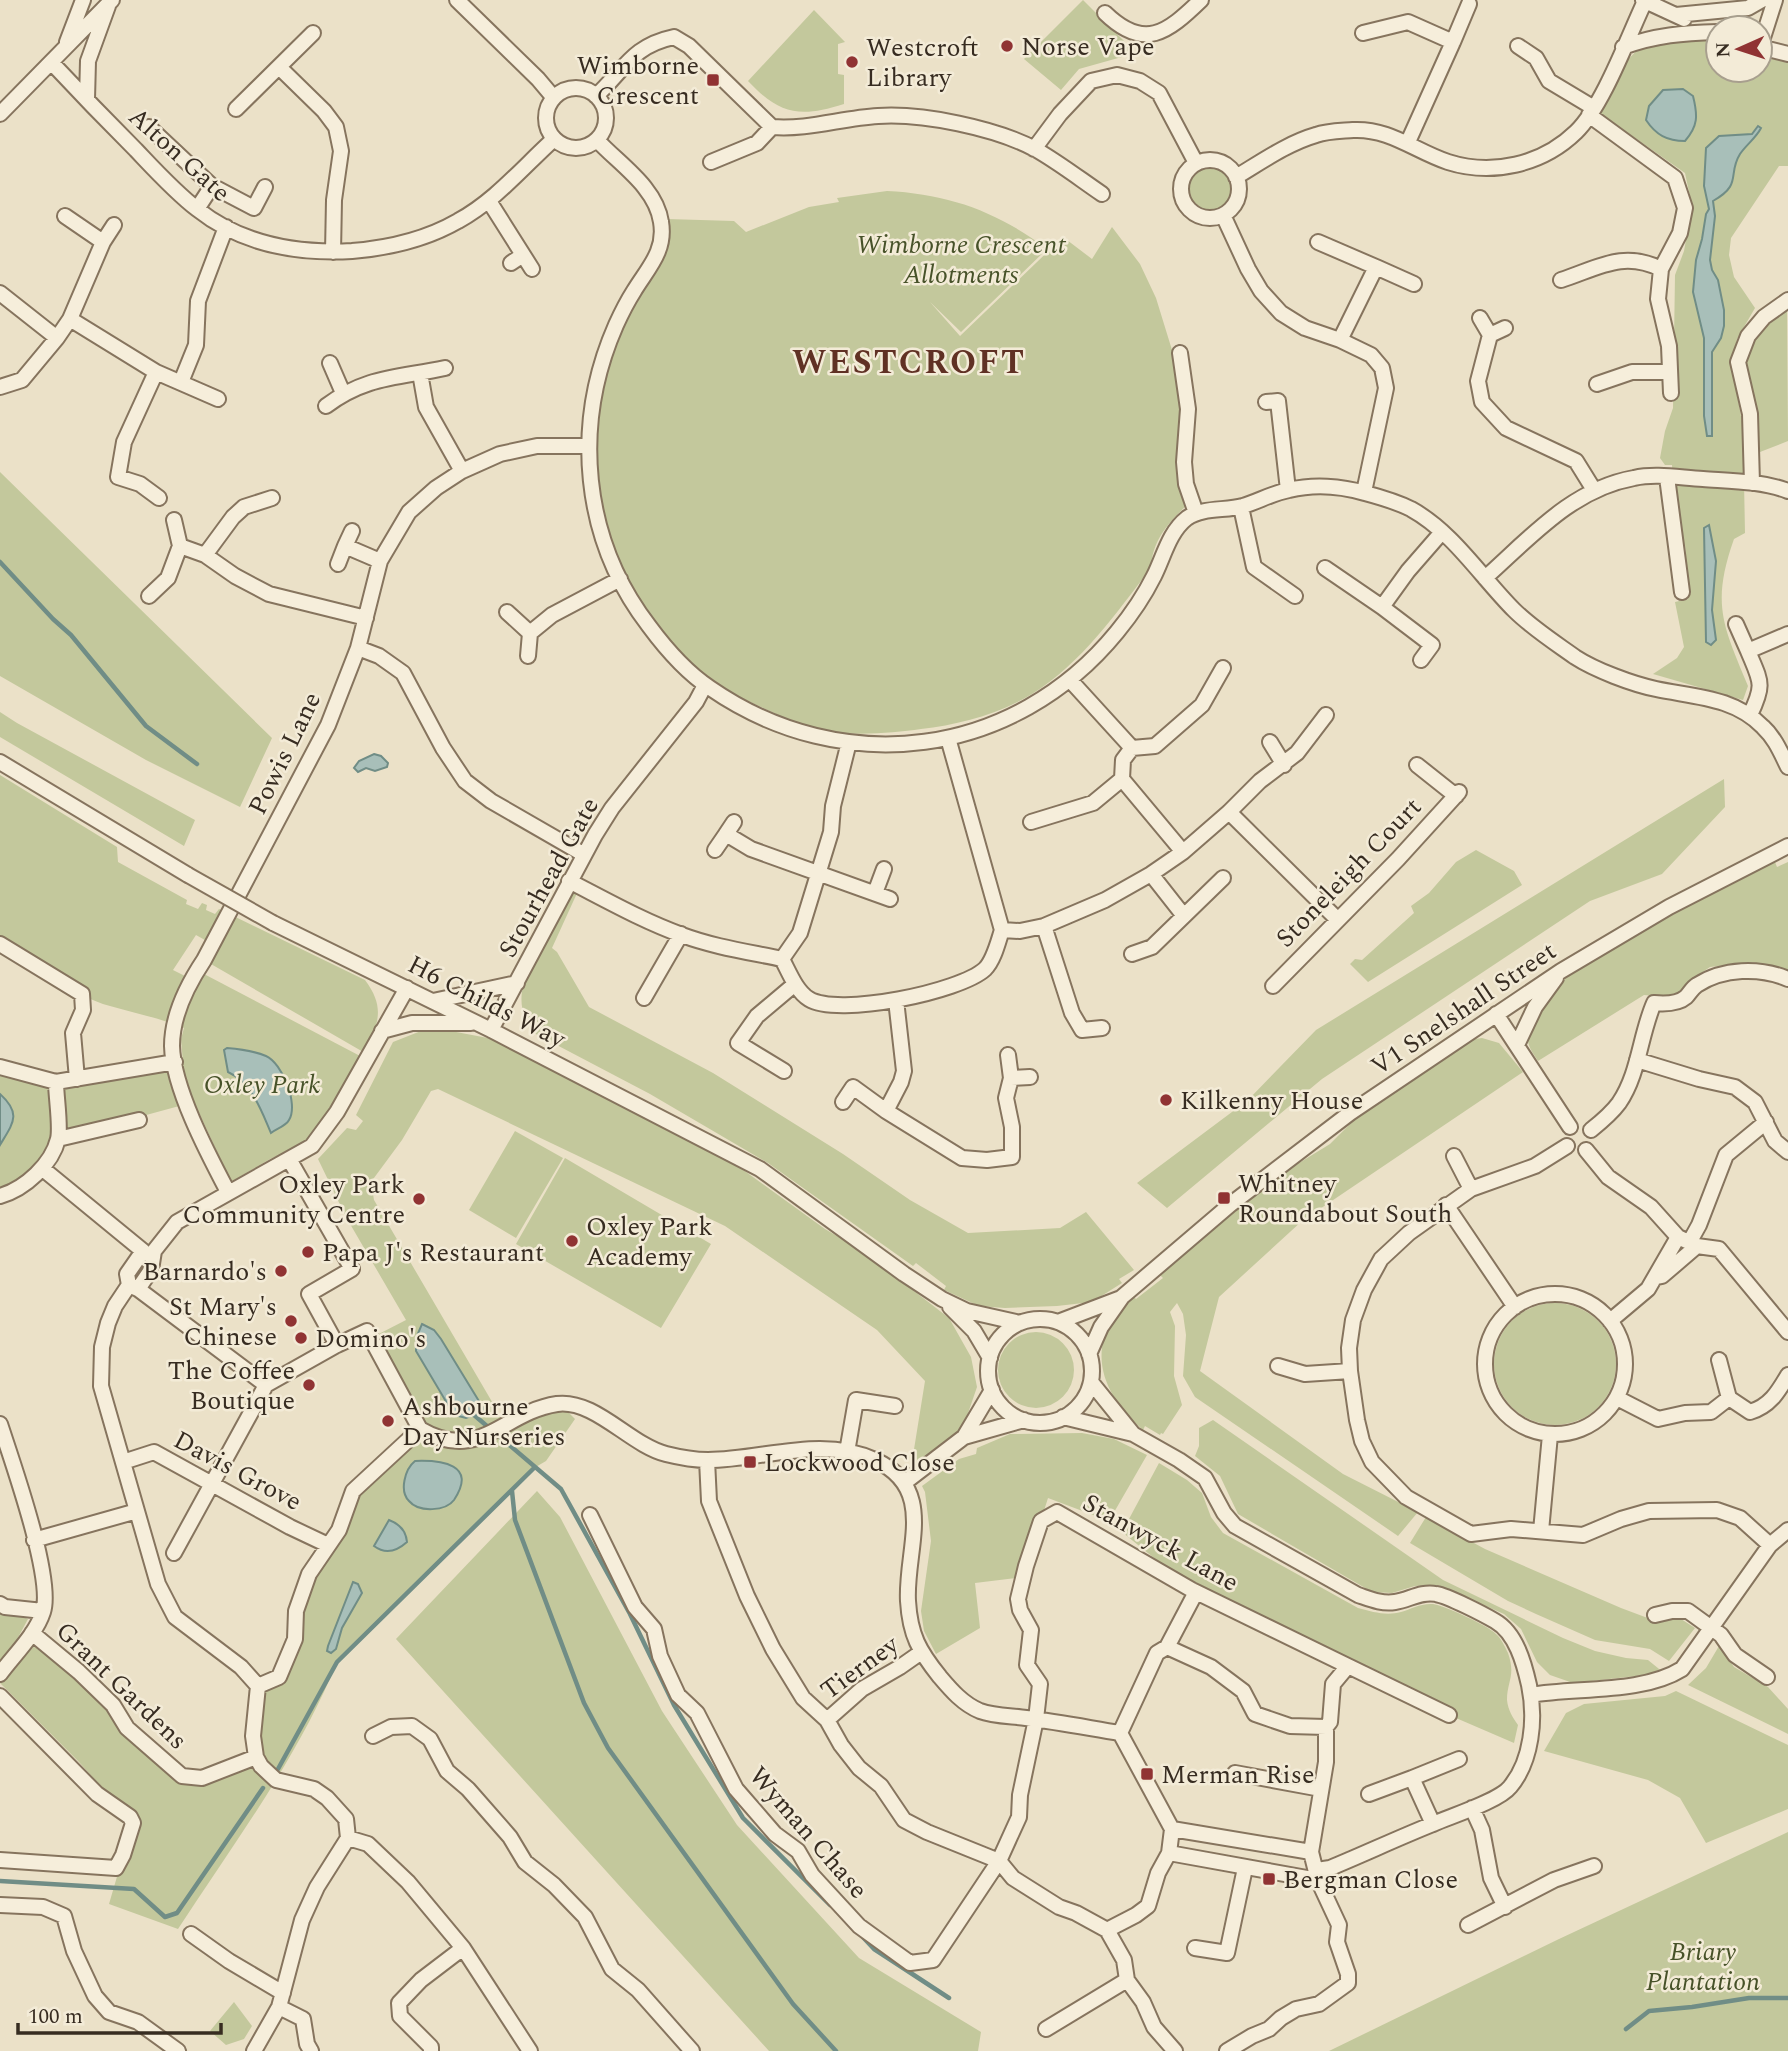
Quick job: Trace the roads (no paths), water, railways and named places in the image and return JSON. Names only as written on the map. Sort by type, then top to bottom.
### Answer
[{"type":"street","points":[[66,47],[83,0]]},
{"type":"street","points":[[457,0],[554,98]]},
{"type":"street","points":[[1105,13],[1120,27],[1131,32],[1159,34],[1179,21],[1201,0]]},
{"type":"street","points":[[1676,15],[1748,8],[1762,0]]},
{"type":"street","points":[[0,114],[111,1]]},
{"type":"street","points":[[87,99],[88,61],[111,1]]},
{"type":"street","points":[[1236,177],[1316,134],[1356,130],[1383,134],[1408,142],[1447,161],[1470,167],[1497,168],[1525,163],[1552,150],[1576,132],[1592,112],[1644,1],[1704,26]]},
{"type":"street","points":[[1408,142],[1469,4]]},
{"type":"street","points":[[1363,33],[1408,22],[1452,42]]},
{"type":"street","points":[[1623,47],[1660,36],[1704,32]]},
{"type":"street","points":[[236,109],[313,33]]},
{"type":"street","points":[[596,96],[635,52],[659,40],[674,37],[689,46],[772,127],[794,129],[876,116],[902,115],[943,121],[989,131],[1034,149],[1102,194]]},
{"type":"street","points":[[1518,46],[1536,58],[1549,82],[1592,112],[1675,178],[1685,208],[1680,233],[1661,269],[1658,299],[1669,346],[1671,393]]},
{"type":"street","name":"Alton Gate","points":[[51,62],[197,209],[226,227],[257,241],[292,250],[333,252],[386,247],[412,241],[458,221],[489,201],[554,139]]},
{"type":"street","points":[[280,68],[324,111],[336,127],[341,150],[334,200],[333,252]]},
{"type":"street","points":[[1034,149],[1060,114],[1091,81],[1117,75],[1140,81],[1159,93],[1196,163]]},
{"type":"street","points":[[574,88],[596,96],[602,104],[606,123],[597,140],[580,148],[562,144],[554,139],[549,131],[546,114],[554,98],[566,89],[574,88]]},
{"type":"street","points":[[149,127],[212,186],[254,208],[265,187]]},
{"type":"street","points":[[711,162],[757,143],[772,127]]},
{"type":"street","points":[[597,140],[653,198],[661,218],[662,240],[658,256],[631,295],[604,355],[594,390],[588,446],[589,482],[597,523],[620,579],[640,614],[664,646],[705,685],[755,715],[778,725],[830,740],[898,744],[967,734],[1003,721],[1035,705],[1070,680],[1113,636],[1134,610],[1154,576],[1169,541],[1182,522],[1196,513],[1241,507],[1288,490],[1323,486],[1364,492],[1412,510],[1442,532],[1515,611],[1544,636],[1584,662],[1649,688],[1713,699],[1737,707],[1763,727],[1776,743],[1788,767]]},
{"type":"street","points":[[1205,160],[1223,163],[1236,177],[1237,199],[1223,215],[1215,218],[1199,217],[1186,206],[1180,191],[1181,183],[1189,168],[1196,163],[1205,160]]},
{"type":"street","points":[[197,209],[212,186]]},
{"type":"street","points":[[489,201],[517,259],[532,269]]},
{"type":"street","points":[[1223,215],[1261,291],[1281,313],[1306,328],[1371,355],[1382,368],[1386,388],[1364,492]]},
{"type":"street","points":[[65,216],[103,242]]},
{"type":"street","points":[[0,387],[22,380],[57,338],[70,318],[103,242],[114,225]]},
{"type":"street","points":[[181,382],[195,345],[198,300],[226,227]]},
{"type":"street","points":[[1318,242],[1414,284]]},
{"type":"street","points":[[1561,281],[1620,260],[1644,261],[1661,269]]},
{"type":"street","points":[[1340,340],[1376,267]]},
{"type":"street","points":[[0,293],[57,338]]},
{"type":"street","points":[[1752,483],[1750,414],[1738,362],[1748,336],[1764,317],[1788,300]]},
{"type":"street","points":[[70,318],[156,372],[218,400]]},
{"type":"street","points":[[1480,318],[1490,335],[1478,381],[1482,402],[1506,428],[1576,461],[1594,490]]},
{"type":"street","points":[[1490,335],[1505,328]]},
{"type":"street","points":[[1180,353],[1188,409],[1184,462],[1186,484],[1196,513]]},
{"type":"street","points":[[330,363],[343,393]]},
{"type":"street","points":[[326,406],[343,393],[388,377],[445,368]]},
{"type":"street","points":[[156,372],[124,442],[118,477],[140,484],[159,499]]},
{"type":"street","points":[[1597,384],[1632,372],[1670,372]]},
{"type":"street","points":[[420,373],[426,407],[462,471]]},
{"type":"street","points":[[1266,402],[1278,401],[1288,490]]},
{"type":"street","name":"Powis Lane","points":[[228,1192],[213,1165],[185,1100],[172,1044],[177,1017],[188,983],[204,960],[328,725],[358,649],[380,561],[409,512],[436,488],[462,471],[500,454],[537,446],[588,446]]},
{"type":"street","points":[[1485,578],[1565,507],[1594,490],[1635,477],[1752,483],[1788,491]]},
{"type":"street","points":[[1667,477],[1682,592]]},
{"type":"street","points":[[205,555],[244,507],[272,498]]},
{"type":"street","points":[[1241,507],[1254,567],[1294,596]]},
{"type":"street","points":[[149,596],[168,578],[180,546],[174,520]]},
{"type":"street","points":[[338,564],[352,531]]},
{"type":"street","points":[[1382,607],[1408,571],[1442,532]]},
{"type":"street","points":[[180,546],[205,555],[235,576],[270,594],[366,618]]},
{"type":"street","points":[[345,546],[380,561]]},
{"type":"street","points":[[1325,568],[1432,645],[1421,660]]},
{"type":"street","points":[[528,656],[530,633],[552,615],[620,579]]},
{"type":"street","points":[[507,612],[530,633]]},
{"type":"street","points":[[1736,624],[1760,680],[1761,692],[1749,715]]},
{"type":"street","points":[[1748,651],[1788,634]]},
{"type":"street","points":[[358,649],[379,656],[403,673],[443,748],[465,781],[491,801],[583,854]]},
{"type":"street","points":[[1183,852],[1122,779],[1123,760],[1132,748],[1155,746],[1202,705],[1223,668]]},
{"type":"street","points":[[1070,680],[1132,748]]},
{"type":"street","name":"Stourhead Gate","points":[[485,1027],[517,983],[583,854],[612,808],[696,702],[705,685]]},
{"type":"street","points":[[1002,930],[1020,932],[1044,926],[1105,900],[1151,874],[1183,852],[1260,781],[1284,765],[1297,753],[1326,715]]},
{"type":"street","points":[[782,959],[795,984],[808,999],[831,1006],[896,1000],[957,986],[985,969],[1002,930],[948,738]]},
{"type":"street","points":[[782,959],[800,933],[831,832],[833,806],[849,742]]},
{"type":"street","points":[[1270,742],[1284,765]]},
{"type":"street","name":"H6 Childs Way","points":[[0,762],[273,923],[485,1027],[760,1169],[904,1274],[942,1298],[967,1311],[1020,1323]]},
{"type":"street","name":"Stoneleigh Court","points":[[1273,986],[1457,794],[1417,765]]},
{"type":"street","points":[[1031,822],[1093,803],[1122,779]]},
{"type":"street","points":[[1229,812],[1337,919]]},
{"type":"street","points":[[715,850],[730,828],[751,849],[890,899]]},
{"type":"street","name":"V1 Snelshall Street","points":[[1089,1354],[1101,1327],[1122,1297],[1231,1204],[1350,1113],[1561,971],[1669,907],[1788,846]]},
{"type":"street","points":[[875,893],[884,869]]},
{"type":"street","points":[[1151,874],[1184,916]]},
{"type":"street","points":[[1132,954],[1152,947],[1223,878]]},
{"type":"street","points":[[569,881],[618,907],[681,934],[706,943],[782,959]]},
{"type":"street","points":[[1044,926],[1072,1013],[1082,1030],[1102,1028]]},
{"type":"street","points":[[644,998],[681,934]]},
{"type":"street","points":[[0,944],[82,994],[83,1010],[73,1033],[76,1079]]},
{"type":"street","points":[[1591,1130],[1609,1115],[1620,1101],[1637,1059],[1644,1025],[1654,1003],[1667,1004],[1683,1000],[1696,985],[1723,973],[1764,970],[1788,979]]},
{"type":"street","points":[[1517,1045],[1535,1007],[1561,971]]},
{"type":"street","points":[[433,1001],[517,983]]},
{"type":"street","points":[[785,1071],[738,1043],[757,1016],[795,984]]},
{"type":"street","points":[[266,1385],[133,1287],[127,1274],[177,1222],[312,1146],[337,1112],[407,988]]},
{"type":"street","points":[[886,1111],[904,1071],[896,1000]]},
{"type":"street","points":[[1496,1014],[1570,1127]]},
{"type":"street","points":[[382,1031],[412,1023],[485,1027]]},
{"type":"street","points":[[843,1102],[853,1087],[962,1158],[987,1160],[1012,1157],[1012,1127],[1006,1097],[1011,1078],[1008,1055]]},
{"type":"street","points":[[1637,1059],[1699,1079],[1735,1087],[1755,1102],[1775,1141],[1788,1152]]},
{"type":"street","points":[[0,1067],[56,1082],[175,1062]]},
{"type":"street","points":[[1011,1078],[1030,1077]]},
{"type":"street","points":[[0,1196],[30,1180],[43,1169],[58,1139],[56,1082]]},
{"type":"street","points":[[58,1139],[139,1120]]},
{"type":"street","points":[[1656,1278],[1662,1276],[1699,1225],[1726,1155],[1766,1122]]},
{"type":"street","points":[[1586,1150],[1574,1151],[1567,1146],[1566,1134],[1570,1127],[1579,1124],[1591,1130]]},
{"type":"street","points":[[1586,1150],[1593,1139],[1591,1130]]},
{"type":"street","points":[[1567,1146],[1535,1167],[1471,1189],[1409,1233],[1381,1259],[1364,1290],[1353,1320],[1349,1348],[1350,1371],[1362,1441],[1372,1462],[1406,1497],[1471,1534],[1511,1528],[1583,1535],[1620,1519],[1649,1511],[1717,1510],[1740,1518],[1770,1545]]},
{"type":"street","points":[[1586,1150],[1608,1177],[1651,1207],[1688,1242],[1719,1249],[1788,1332]]},
{"type":"street","points":[[1454,1156],[1471,1189]]},
{"type":"street","points":[[289,1159],[352,1269],[309,1294],[337,1345]]},
{"type":"street","points":[[43,1169],[149,1251]]},
{"type":"street","points":[[1446,1205],[1515,1307]]},
{"type":"street","points":[[1610,1321],[1648,1289],[1688,1242]]},
{"type":"street","points":[[133,1287],[115,1306],[108,1323],[102,1347],[101,1386],[158,1584],[175,1617],[241,1667],[258,1686],[253,1736],[256,1757],[261,1766],[276,1780],[314,1790],[327,1797],[346,1819],[348,1838],[317,1887],[302,1920],[281,2000],[254,2051]]},
{"type":"street","points":[[1555,1294],[1576,1297],[1595,1306],[1610,1321],[1620,1338],[1625,1358],[1624,1379],[1617,1398],[1605,1414],[1589,1426],[1570,1433],[1550,1435],[1531,1430],[1514,1421],[1500,1407],[1489,1387],[1485,1365],[1489,1342],[1499,1322],[1515,1307],[1534,1297],[1555,1294]]},
{"type":"street","name":"V1 Snelshall Street","points":[[1058,1322],[1122,1297]]},
{"type":"street","name":"H6 Childs Way","points":[[942,1298],[974,1331],[990,1358]]},
{"type":"street","points":[[1033,1320],[1058,1322],[1077,1335],[1089,1354],[1092,1368],[1086,1396],[1076,1408],[1051,1422],[1024,1420],[1010,1414],[992,1390],[988,1374],[996,1343],[1007,1331],[1020,1323],[1033,1320]]},
{"type":"street","points":[[174,1553],[266,1385],[367,1331],[420,1429],[435,1438],[458,1443],[482,1436],[538,1409],[559,1404],[583,1406],[631,1437],[664,1453],[707,1460],[814,1448],[847,1452],[872,1459],[892,1469],[904,1483],[916,1514],[908,1600],[913,1632],[920,1653],[956,1696],[981,1711],[1120,1733]]},
{"type":"street","points":[[1719,1360],[1729,1398],[1750,1412],[1761,1409],[1773,1399],[1788,1375]]},
{"type":"street","points":[[1276,1364],[1305,1374],[1350,1371]]},
{"type":"street","points":[[1091,1382],[1137,1436]]},
{"type":"street","points":[[964,1437],[992,1390]]},
{"type":"street","points":[[1617,1398],[1658,1419],[1685,1413],[1711,1412],[1729,1398]]},
{"type":"street","points":[[847,1452],[856,1400],[895,1406]]},
{"type":"street","points":[[1063,1417],[1137,1436],[1179,1460],[1205,1478],[1224,1513],[1235,1526],[1358,1595],[1378,1602],[1395,1602],[1415,1595],[1437,1594],[1497,1622],[1516,1645],[1526,1671],[1531,1695],[1528,1751],[1512,1785],[1501,1794],[1317,1875],[1245,1868],[1169,1853]]},
{"type":"street","points":[[904,1483],[964,1437],[1024,1420]]},
{"type":"street","points":[[0,1424],[46,1588],[43,1612],[32,1633],[0,1674]]},
{"type":"street","points":[[258,1686],[279,1677],[295,1639],[296,1611],[309,1574],[339,1530],[354,1491],[420,1429]]},
{"type":"street","points":[[1541,1531],[1550,1435]]},
{"type":"street","name":"Davis Grove","points":[[123,1462],[154,1452],[328,1545]]},
{"type":"street","points":[[707,1460],[709,1501],[747,1596],[773,1649],[803,1698],[827,1720],[841,1745],[859,1768],[881,1786],[904,1820],[999,1861],[1013,1878],[1059,1907],[1107,1930],[1124,1960],[1127,1980],[1143,2001],[1154,2027],[1175,2051]]},
{"type":"street","points":[[34,1540],[137,1511]]},
{"type":"street","name":"Stanwyck Lane","points":[[1036,1719],[1040,1684],[1027,1665],[1031,1630],[1020,1610],[1018,1599],[1041,1521],[1057,1512],[1196,1592],[1449,1715]]},
{"type":"street","name":"Wyman Chase","points":[[590,1515],[635,1606],[654,1629],[660,1656],[678,1695],[697,1713],[736,1789],[775,1834],[798,1851],[812,1875],[859,1926],[910,1963],[933,1960],[999,1861]]},
{"type":"street","points":[[1531,1695],[1638,1684],[1671,1676],[1682,1670],[1770,1545],[1788,1530]]},
{"type":"street","points":[[1120,1733],[1157,1653],[1167,1647],[1196,1592]]},
{"type":"street","points":[[0,1604],[43,1612]]},
{"type":"street","points":[[1656,1615],[1688,1611],[1721,1635],[1735,1655],[1767,1677]]},
{"type":"street","name":"Grant Gardens","points":[[32,1633],[79,1672],[113,1705],[127,1728],[183,1776],[202,1778],[256,1757]]},
{"type":"street","points":[[1167,1647],[1211,1667],[1243,1691],[1255,1714],[1290,1726],[1326,1727]]},
{"type":"street","name":"Tierney","points":[[827,1720],[862,1689],[920,1653]]},
{"type":"street","points":[[1227,2051],[1269,2029],[1296,2009],[1319,2004],[1348,1983],[1348,1974],[1337,1942],[1339,1925],[1317,1875],[1311,1852],[1326,1762],[1326,1727],[1330,1722],[1333,1684],[1348,1666]]},
{"type":"street","points":[[0,1696],[97,1794],[130,1817],[133,1822],[116,1868],[0,1860]]},
{"type":"street","points":[[999,1861],[1019,1817],[1020,1795],[1036,1719]]},
{"type":"street","points":[[373,1736],[391,1727],[412,1726],[430,1740],[447,1771],[468,1789],[510,1837],[525,1862],[554,1885],[585,1917],[612,1969],[638,1990],[692,2051]]},
{"type":"street","points":[[1107,1930],[1136,1916],[1148,1906],[1158,1873],[1169,1853],[1172,1829],[1120,1733]]},
{"type":"street","points":[[1369,1794],[1459,1759]]},
{"type":"street","points":[[1235,1773],[1321,1789]]},
{"type":"street","points":[[1412,1778],[1433,1824]]},
{"type":"street","points":[[1472,1808],[1482,1830],[1491,1878],[1505,1907]]},
{"type":"street","points":[[1172,1829],[1311,1852]]},
{"type":"street","points":[[348,1838],[368,1844],[398,1872],[463,1948],[530,2051]]},
{"type":"street","points":[[1468,1925],[1554,1880],[1594,1866]]},
{"type":"street","points":[[1195,1948],[1234,1955],[1245,1868]]},
{"type":"street","points":[[0,1905],[43,1906],[64,1916],[74,1951],[95,1996],[109,2012],[138,2022],[177,2051]]},
{"type":"street","points":[[191,1934],[303,2019],[307,2044],[311,2051]]},
{"type":"street","points":[[431,2051],[400,2016],[399,2003],[421,1980],[463,1948]]},
{"type":"street","points":[[1046,2029],[1127,1980]]},
{"type":"water","points":[[1683,89],[1693,96],[1696,115],[1695,125],[1685,141],[1662,136],[1646,120],[1649,106],[1663,90]]},
{"type":"water","points":[[1758,126],[1761,128],[1759,132],[1736,161],[1728,189],[1713,201],[1715,216],[1710,260],[1718,280],[1724,326],[1721,338],[1712,352],[1712,436],[1707,436],[1704,416],[1704,338],[1693,292],[1696,260],[1709,209],[1704,186],[1706,148],[1719,136],[1752,134]]},
{"type":"water","points":[[1709,525],[1716,561],[1712,610],[1716,640],[1711,645],[1706,642],[1704,528]]},
{"type":"water","points":[[374,754],[381,756],[388,763],[387,767],[375,771],[366,768],[358,772],[354,768],[359,761]]},
{"type":"water","points":[[227,1048],[261,1054],[278,1067],[292,1104],[292,1113],[286,1124],[271,1133],[250,1090],[228,1072],[224,1050]]},
{"type":"water","points":[[0,1094],[11,1107],[13,1119],[0,1145]]},
{"type":"water","points":[[422,1324],[434,1330],[441,1339],[485,1411],[466,1418],[454,1415],[416,1351],[416,1338]]},
{"type":"water","points":[[415,1461],[445,1463],[459,1472],[462,1479],[460,1488],[450,1504],[426,1509],[409,1501],[404,1492],[404,1480]]},
{"type":"water","points":[[389,1520],[402,1528],[407,1542],[395,1550],[387,1551],[374,1546]]},
{"type":"water","points":[[353,1582],[358,1584],[362,1593],[342,1628],[336,1649],[331,1653],[327,1651],[328,1646]]},
{"type":"waterway","points":[[0,562],[71,635],[146,726],[197,764]]},
{"type":"waterway","points":[[474,1415],[561,1489],[630,1614],[674,1705],[743,1818],[830,1905]]},
{"type":"waterway","points":[[278,1769],[337,1662],[534,1468]]},
{"type":"waterway","points":[[512,1491],[515,1520],[584,1703],[608,1748],[793,2004],[836,2051]]},
{"type":"waterway","points":[[0,1881],[134,1889],[165,1917],[177,1913],[263,1788]]},
{"type":"waterway","points":[[859,1933],[874,1949],[949,1998]]},
{"type":"waterway","points":[[1626,2029],[1649,2011],[1749,1998],[1788,1998]]},
{"type":"place","name":"Norse Vape","points":[[1007,46]]},
{"type":"place","name":"Westcroft Library","points":[[852,62]]},
{"type":"place","name":"Wimborne Crescent","points":[[713,80]]},
{"type":"place","name":"Kilkenny House","points":[[1166,1100]]},
{"type":"place","name":"Whitney Roundabout South","points":[[1224,1198]]},
{"type":"place","name":"Oxley Park Community Centre","points":[[419,1199]]},
{"type":"place","name":"Oxley Park Academy","points":[[572,1241]]},
{"type":"place","name":"Papa J's Restaurant","points":[[308,1252]]},
{"type":"place","name":"Barnardo's","points":[[281,1271]]},
{"type":"place","name":"St Mary's Chinese","points":[[291,1321]]},
{"type":"place","name":"Domino's","points":[[301,1338]]},
{"type":"place","name":"The Coffee Boutique","points":[[309,1385]]},
{"type":"place","name":"Ashbourne Day Nurseries","points":[[388,1421]]},
{"type":"place","name":"Lockwood Close","points":[[750,1462]]},
{"type":"place","name":"Merman Rise","points":[[1147,1774]]},
{"type":"place","name":"Bergman Close","points":[[1269,1879]]},
{"type":"district","name":"WESTCROFT","points":[[909,361]]},
{"type":"park label","name":"Wimborne Crescent Allotments","points":[[961,259]]},
{"type":"park label","name":"Oxley Park","points":[[262,1084]]},
{"type":"park label","name":"Briary Plantation","points":[[1703,1966]]}]
